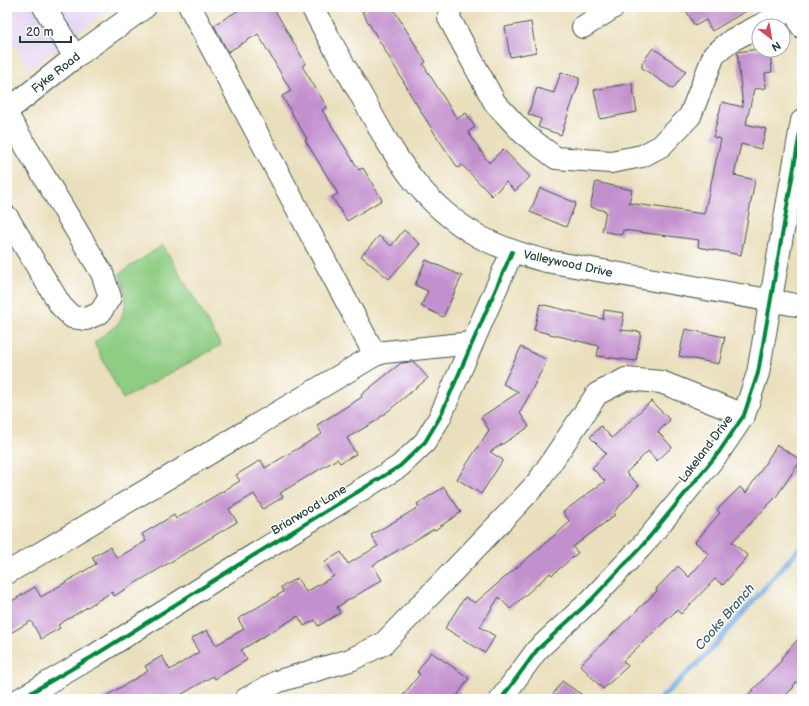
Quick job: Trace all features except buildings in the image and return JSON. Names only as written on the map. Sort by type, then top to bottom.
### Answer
[{"type":"street","points":[[44,7],[76,57]]},
{"type":"street","name":"Fyke Road","points":[[7,111],[76,57],[145,7]]},
{"type":"street","points":[[190,7],[375,355]]},
{"type":"street","name":"Valleywood Drive","points":[[312,7],[389,146],[406,171],[433,202],[480,237],[512,252],[546,261],[802,306]]},
{"type":"street","points":[[450,7],[448,18],[495,104],[524,134],[556,158],[611,162],[642,156],[661,146],[690,116],[714,55],[732,40],[751,30]]},
{"type":"street","points":[[583,27],[614,7]]},
{"type":"street","points":[[784,18],[796,14]]},
{"type":"street","points":[[7,115],[102,273],[110,297],[100,313],[86,319],[72,317],[61,306],[7,217]]},
{"type":"street","name":"Lakeland Drive","points":[[501,699],[537,650],[590,600],[642,546],[719,452],[744,414],[758,373],[772,301],[802,121]]},
{"type":"street","name":"Briarwood Lane","points":[[20,699],[92,657],[400,466],[425,442],[440,417],[512,252]]},
{"type":"street","points":[[7,573],[375,355],[385,352],[472,343]]},
{"type":"street","points":[[246,699],[279,682],[350,660],[383,644],[538,482],[597,394],[626,379],[661,382],[744,414]]},
{"type":"shaded area","points":[[7,7],[112,7],[29,69],[7,32]]},
{"type":"green space","points":[[163,245],[221,345],[123,399],[94,343],[120,322],[126,303],[123,283],[119,274]]},
{"type":"waterway","name":"Cooks Branch","points":[[660,699],[706,655],[802,545]]},
{"type":"cycle path","points":[[501,699],[537,650],[591,600],[642,546],[719,452],[744,415],[758,373],[802,121]]},
{"type":"cycle path","points":[[20,699],[92,657],[400,466],[425,442],[440,417],[512,252]]}]
